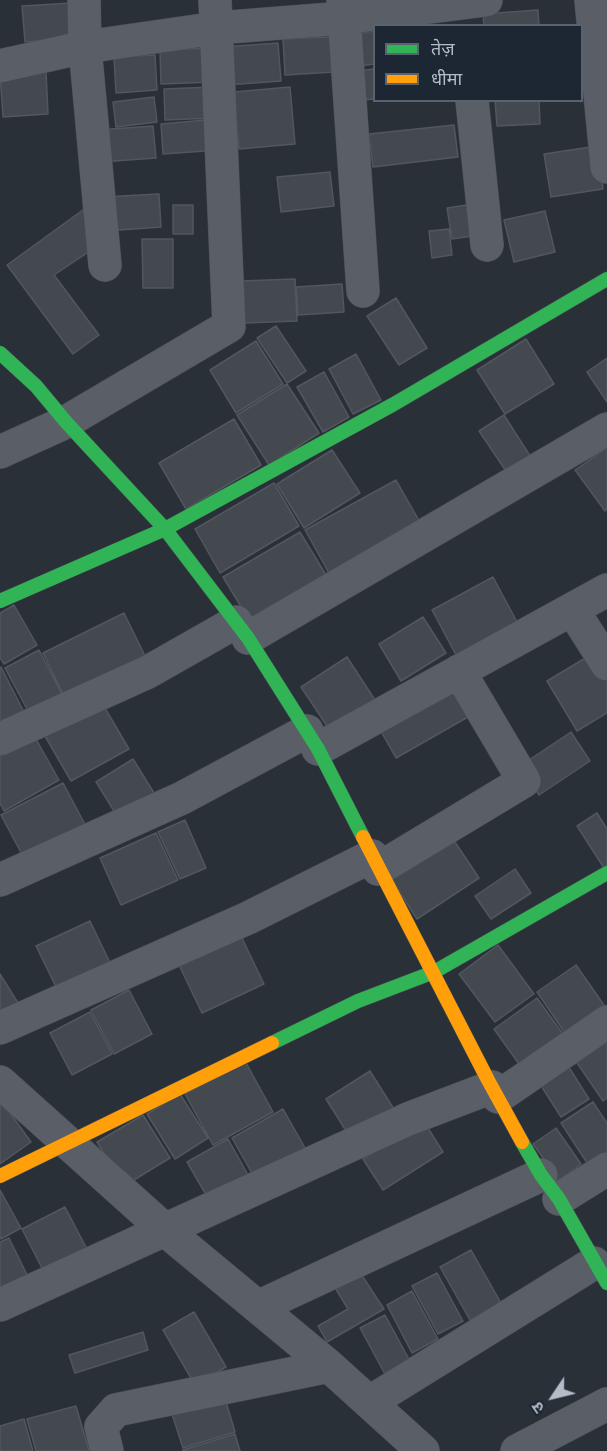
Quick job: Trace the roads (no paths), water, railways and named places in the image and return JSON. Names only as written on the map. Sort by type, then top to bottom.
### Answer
[{"type":"street","points":[[84,0],[105,265]]},
{"type":"street","points":[[591,0],[607,167]]},
{"type":"street","points":[[1,59],[86,47],[216,14],[471,7]]},
{"type":"street","points":[[343,9],[363,291]]},
{"type":"street","points":[[0,452],[66,422],[228,326],[216,14]]},
{"type":"street","points":[[472,102],[487,244]]},
{"type":"street","points":[[0,601],[165,529],[394,404],[607,279]]},
{"type":"street","points":[[0,353],[36,386],[66,422],[165,529],[242,630],[313,740],[495,1092],[601,1273],[369,1402]]},
{"type":"street","points":[[0,739],[242,630],[607,429]]},
{"type":"street","points":[[0,880],[313,740],[459,671],[607,590]]},
{"type":"street","points":[[572,609],[607,664]]},
{"type":"street","points":[[0,1028],[375,863],[524,781],[459,671]]},
{"type":"street","points":[[0,1176],[358,1001],[434,972],[607,873]]},
{"type":"street","points":[[0,1305],[408,1119],[495,1092],[607,1022]]},
{"type":"street","points":[[0,1082],[165,1230],[329,1366],[423,1451]]},
{"type":"street","points":[[258,1307],[550,1187],[607,1168]]},
{"type":"street","points":[[107,1451],[101,1427],[116,1410],[329,1366]]},
{"type":"street","points":[[517,1451],[607,1404]]}]
